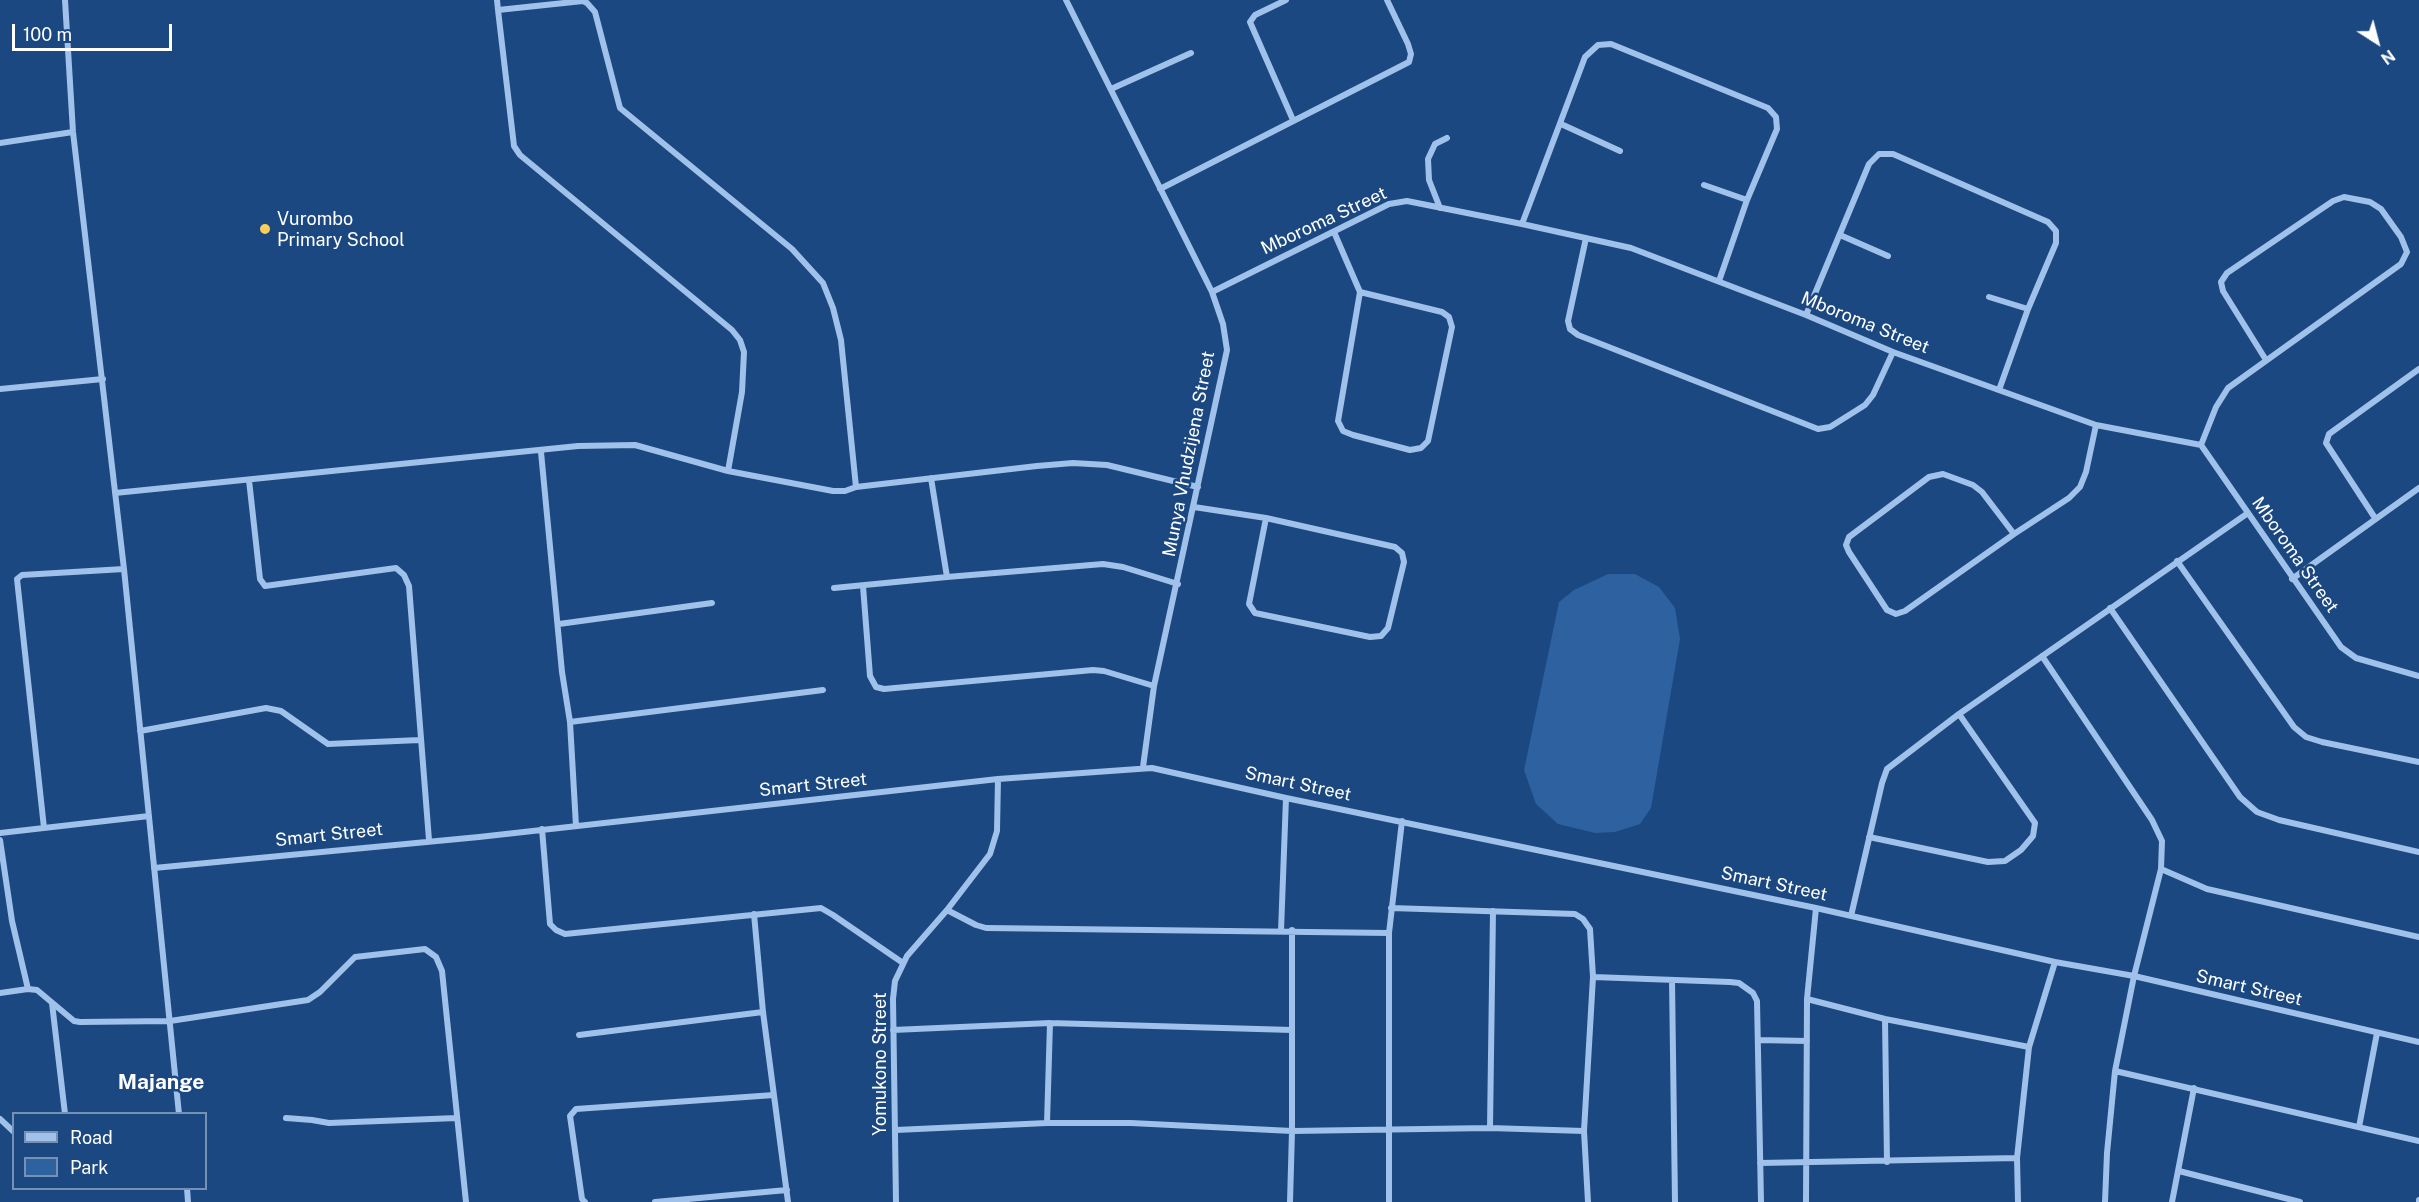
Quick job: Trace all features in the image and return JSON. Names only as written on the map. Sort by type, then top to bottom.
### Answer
[{"type":"street","points":[[65,0],[73,132],[124,568],[179,1112]]},
{"type":"street","points":[[497,0],[514,146],[520,155],[732,330],[740,340],[744,352],[742,392],[728,471]]},
{"type":"street","name":"Munya Vhudzijena Street","points":[[1066,0],[1212,292],[1223,324],[1227,350],[1154,687],[1143,767]]},
{"type":"street","points":[[1286,0],[1255,15],[1250,22],[1293,120]]},
{"type":"street","points":[[1160,189],[1409,62],[1411,54],[1408,44],[1387,0]]},
{"type":"street","points":[[498,10],[582,1],[587,3],[595,12],[620,108],[792,249],[823,283],[833,308],[841,340],[856,487]]},
{"type":"street","points":[[1522,224],[1585,57],[1598,45],[1611,44],[1767,108],[1776,117],[1777,129],[1747,200],[1719,281]]},
{"type":"street","points":[[1111,89],[1191,53]]},
{"type":"street","points":[[1561,124],[1620,151]]},
{"type":"street","points":[[0,143],[73,132]]},
{"type":"street","points":[[1440,208],[1429,180],[1428,159],[1435,144],[1447,138]]},
{"type":"street","points":[[1806,315],[1869,164],[1879,154],[1893,154],[2048,222],[2056,231],[2056,243],[2028,309],[1999,390]]},
{"type":"street","points":[[1704,185],[1747,200]]},
{"type":"street","points":[[2201,445],[2222,396],[2228,388],[2401,264],[2407,252],[2401,237],[2381,209],[2370,202],[2344,197],[2333,201],[2227,273],[2222,282],[2223,291],[2266,360]]},
{"type":"street","name":"Mboroma Street","points":[[1212,292],[1389,204],[1407,201],[1631,248],[1806,315],[1893,352],[2096,425],[2201,445],[2292,579],[2341,646],[2356,658],[2419,676]]},
{"type":"street","points":[[1334,232],[1360,292],[1338,421],[1343,431],[1353,435],[1410,450],[1421,448],[1428,441],[1452,327],[1449,317],[1442,312],[1360,292]]},
{"type":"street","points":[[1840,235],[1888,256]]},
{"type":"street","points":[[1586,237],[1568,321],[1570,329],[1578,335],[1818,429],[1830,427],[1865,405],[1873,395],[1893,352]]},
{"type":"street","points":[[1989,297],[2028,309]]},
{"type":"street","points":[[2375,518],[2326,443],[2329,434],[2419,369]]},
{"type":"street","points":[[0,389],[103,379]]},
{"type":"street","points":[[2014,534],[1982,492],[1943,474],[1929,477],[1849,537],[1846,544],[1887,610],[1896,614],[1905,611],[2069,498],[2080,487],[2086,472],[2096,425]]},
{"type":"street","points":[[115,493],[541,452],[578,446],[640,446],[728,471],[845,491],[856,487],[1037,466],[1084,464],[1107,465],[1197,487]]},
{"type":"street","points":[[541,452],[562,672],[570,722],[576,826]]},
{"type":"street","points":[[931,478],[947,577]]},
{"type":"street","points":[[249,480],[260,579],[265,586],[396,568],[404,575],[409,586],[429,840]]},
{"type":"street","points":[[2292,579],[2419,488]]},
{"type":"street","points":[[1194,507],[1266,518],[1395,547],[1402,553],[1404,562],[1388,628],[1381,636],[1370,636],[1255,613],[1249,604],[1266,518]]},
{"type":"street","points":[[1851,916],[1887,769],[1959,714],[2248,513]]},
{"type":"street","points":[[2177,561],[2294,727],[2306,737],[2419,762]]},
{"type":"street","points":[[834,588],[1102,564],[1123,567],[1178,584]]},
{"type":"street","points":[[44,828],[17,579],[22,575],[124,568]]},
{"type":"street","points":[[863,586],[870,676],[876,687],[884,689],[1093,670],[1104,671],[1154,687]]},
{"type":"street","points":[[559,624],[712,603]]},
{"type":"street","points":[[2110,608],[2240,797],[2258,812],[2279,820],[2419,852]]},
{"type":"street","points":[[2042,656],[2152,820],[2162,841],[2161,869],[2134,976],[2115,1071],[2105,1202]]},
{"type":"street","points":[[570,722],[823,690]]},
{"type":"street","points":[[140,731],[266,708],[281,711],[328,744],[420,740]]},
{"type":"street","points":[[1869,837],[1988,862],[2005,861],[2021,850],[2033,836],[2035,823],[1959,714]]},
{"type":"street","name":"Smart Street","points":[[154,868],[479,837],[543,828],[998,779],[1143,767],[1816,908],[2055,962],[2134,976],[2419,1042]]},
{"type":"street","name":"Yomukono Street","points":[[896,1202],[893,1030],[895,981],[903,963],[990,854],[998,831],[998,779]]},
{"type":"street","points":[[1281,931],[1286,798]]},
{"type":"street","points":[[0,833],[149,816]]},
{"type":"street","points":[[1389,1202],[1389,933],[1402,820]]},
{"type":"street","points":[[543,828],[550,924],[565,934],[820,908],[834,915],[903,963]]},
{"type":"street","points":[[0,840],[12,921],[28,989]]},
{"type":"street","points":[[2161,869],[2207,889],[2419,937]]},
{"type":"street","points":[[1391,908],[1575,914],[1583,919],[1590,929],[1593,977],[1584,1131],[1588,1202]]},
{"type":"street","points":[[1806,1202],[1807,999],[1816,908]]},
{"type":"street","points":[[947,910],[986,928],[1389,933]]},
{"type":"street","points":[[1490,1128],[1493,911]]},
{"type":"street","points":[[754,914],[763,1012],[788,1202]]},
{"type":"street","points":[[1290,1202],[1292,930]]},
{"type":"street","points":[[0,993],[37,990],[74,1021],[80,1022],[170,1021],[308,1000],[320,992],[355,957],[425,950],[436,957],[442,971],[466,1202]]},
{"type":"street","points":[[2018,1202],[2017,1158],[2029,1047],[2055,962]]},
{"type":"street","points":[[1593,977],[1739,983],[1748,988],[1758,1001],[1761,1202]]},
{"type":"street","points":[[1672,980],[1675,1202]]},
{"type":"street","points":[[1807,999],[1885,1018],[2029,1047]]},
{"type":"street","points":[[52,1002],[65,1112]]},
{"type":"street","points":[[579,1035],[763,1012]]},
{"type":"street","points":[[1885,1018],[1887,1162]]},
{"type":"street","points":[[893,1030],[1050,1023],[1292,1030]]},
{"type":"street","points":[[1047,1123],[1050,1023]]},
{"type":"street","points":[[2359,1127],[2377,1033]]},
{"type":"street","points":[[1758,1040],[1807,1041]]},
{"type":"street","points":[[2115,1071],[2419,1141]]},
{"type":"street","points":[[2172,1202],[2194,1088]]},
{"type":"street","points":[[585,1202],[582,1199],[570,1116],[576,1109],[774,1095]]},
{"type":"street","points":[[286,1118],[329,1124],[457,1118]]},
{"type":"street","points":[[0,1119],[12,1130]]},
{"type":"street","points":[[896,1130],[1047,1123],[1131,1123],[1292,1131],[1490,1128],[1584,1131]]},
{"type":"street","points":[[1760,1163],[2017,1158]]},
{"type":"street","points":[[2179,1171],[2300,1202]]},
{"type":"street","points":[[655,1202],[787,1190]]},
{"type":"green space","points":[[1608,574],[1635,574],[1659,587],[1675,608],[1680,639],[1651,808],[1640,824],[1615,832],[1595,833],[1558,824],[1536,804],[1524,770],[1559,602],[1574,590]]},
{"type":"place","name":"Vurombo Primary School","points":[[265,229]]},
{"type":"district","name":"Majange","points":[[161,1083]]}]
